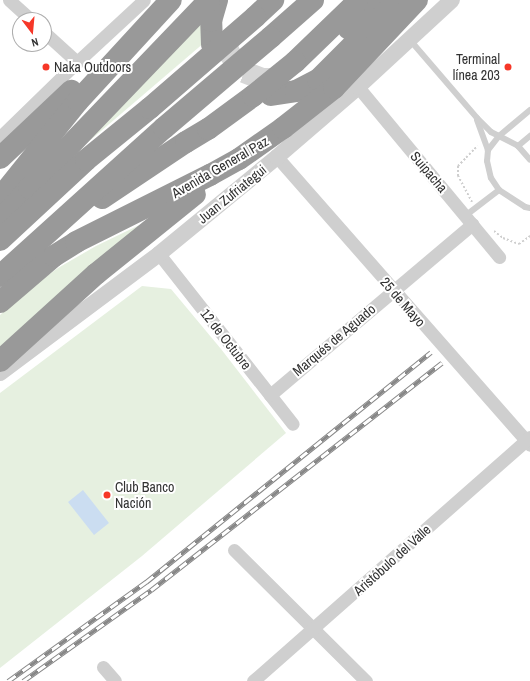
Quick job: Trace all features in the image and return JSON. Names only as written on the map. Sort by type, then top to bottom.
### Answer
[{"type":"highway","points":[[0,198],[50,134],[121,53],[171,0]]},
{"type":"highway","points":[[29,188],[72,128],[190,0]]},
{"type":"highway","points":[[0,222],[29,188],[209,0]]},
{"type":"highway","points":[[217,0],[211,21],[217,38],[229,0]]},
{"type":"highway","points":[[0,240],[86,160],[150,108],[274,0]]},
{"type":"highway","points":[[285,57],[313,0]]},
{"type":"highway","points":[[0,276],[164,128],[285,57],[342,0]]},
{"type":"highway","points":[[32,246],[183,144],[224,104],[359,0]]},
{"type":"highway","points":[[285,57],[298,75],[314,65],[376,0]]},
{"type":"highway","points":[[271,95],[296,91],[318,80],[398,0]]},
{"type":"highway","name":"Avenida General Paz","points":[[0,302],[54,256],[76,242],[181,191],[239,159],[313,106],[334,88],[417,0]]},
{"type":"highway","points":[[0,158],[73,89],[121,53]]},
{"type":"highway","points":[[0,361],[96,274],[239,159]]},
{"type":"street","points":[[9,0],[22,12]]},
{"type":"street","points":[[0,137],[77,62],[144,0]]},
{"type":"street","name":"Juan Zufriategui","points":[[0,373],[159,254],[277,158],[358,87],[409,38],[452,0]]},
{"type":"street","points":[[52,39],[77,62]]},
{"type":"street","name":"Suipacha","points":[[358,87],[499,257]]},
{"type":"street","name":"25 de Mayo","points":[[277,158],[529,441]]},
{"type":"street","name":"Marqués de Aguado","points":[[270,395],[393,290],[468,220]]},
{"type":"street","name":"12 de Octubre","points":[[159,254],[294,424]]},
{"type":"street","name":"Aristóbulo del Valle","points":[[253,681],[529,441]]},
{"type":"street","points":[[234,550],[366,681]]},
{"type":"street","points":[[103,668],[115,681]]},
{"type":"lane","points":[[409,38],[477,118],[492,132],[518,146],[530,160]]},
{"type":"lane","points":[[488,150],[499,136],[530,110]]},
{"type":"lane","points":[[477,118],[488,150],[487,161],[491,178],[499,190],[528,206]]},
{"type":"lane","points":[[518,146],[530,136]]},
{"type":"lane","points":[[468,220],[499,190]]},
{"type":"green space","points":[[203,14],[205,42],[87,143]]},
{"type":"green space","points":[[160,215],[0,353],[0,315],[27,290],[58,268],[96,246]]},
{"type":"green space","name":"Club Banco Nación","points":[[142,286],[171,289],[221,349],[286,433],[142,556],[0,668],[0,393]]},
{"type":"water","points":[[83,490],[109,523],[94,535],[68,502]]},
{"type":"tunnel","points":[[223,33],[229,53],[244,72],[262,79],[286,79]]},
{"type":"railway","points":[[8,681],[146,582],[431,352]]},
{"type":"railway","points":[[23,681],[151,590],[442,363]]},
{"type":"place","name":"Naka Outdoors","points":[[46,67]]},
{"type":"place","name":"Terminal línea 203","points":[[508,67]]},
{"type":"place","name":"Club Banco Nación","points":[[107,495]]}]
